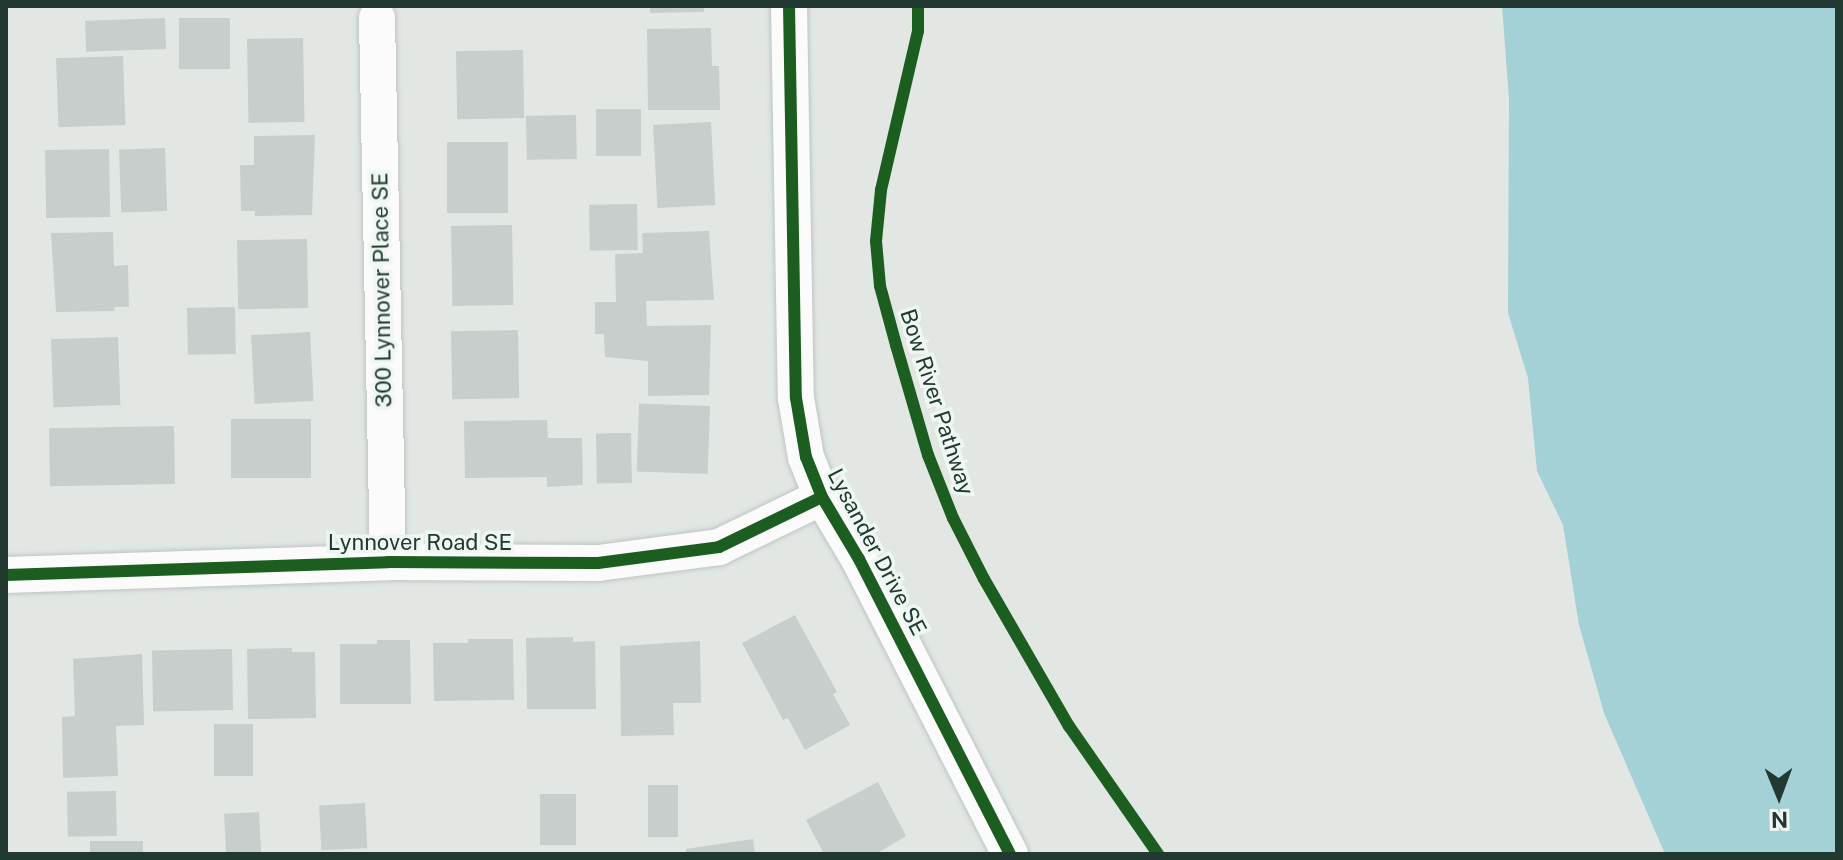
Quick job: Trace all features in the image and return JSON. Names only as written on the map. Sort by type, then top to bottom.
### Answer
[{"type":"street","name":"Lysander Drive SE","points":[[789,6],[796,398],[806,457],[822,497],[859,559],[1010,854]]},
{"type":"street","name":"300 Lynnover Place SE","points":[[377,18],[388,562]]},
{"type":"street","name":"Lynnover Road SE","points":[[6,575],[388,562],[598,563],[719,547],[822,497]]},
{"type":"water","points":[[1502,6],[1837,6],[1837,854],[1665,854],[1604,713],[1579,625],[1563,525],[1537,471],[1528,378],[1508,313],[1509,99]]},
{"type":"building","points":[[650,6],[704,6],[704,12],[650,13]]},
{"type":"building","points":[[165,18],[166,49],[86,52],[85,21]]},
{"type":"building","points":[[179,18],[230,18],[230,69],[179,69]]},
{"type":"building","points":[[711,28],[712,66],[719,66],[720,110],[648,110],[647,29]]},
{"type":"building","points":[[303,38],[304,122],[248,123],[247,39]]},
{"type":"building","points":[[523,50],[524,118],[457,119],[456,51]]},
{"type":"building","points":[[123,56],[125,125],[58,127],[56,58]]},
{"type":"building","points":[[596,109],[641,109],[641,156],[596,156]]},
{"type":"building","points":[[576,115],[577,159],[527,160],[526,116]]},
{"type":"building","points":[[711,122],[715,205],[657,208],[653,125]]},
{"type":"building","points":[[315,135],[312,215],[255,216],[255,211],[241,211],[240,165],[254,165],[254,136]]},
{"type":"building","points":[[447,142],[508,142],[508,213],[447,213]]},
{"type":"building","points":[[165,148],[167,211],[121,213],[119,150]]},
{"type":"building","points":[[109,149],[110,217],[46,218],[45,150]]},
{"type":"building","points":[[637,204],[638,250],[590,251],[589,205]]},
{"type":"building","points":[[512,225],[513,305],[452,306],[451,226]]},
{"type":"building","points":[[709,231],[714,300],[646,301],[647,326],[711,325],[709,395],[648,396],[648,361],[605,357],[604,334],[595,334],[595,302],[616,302],[615,254],[643,253],[642,233]]},
{"type":"building","points":[[113,232],[114,266],[128,265],[129,307],[114,307],[115,311],[56,312],[51,233]]},
{"type":"building","points":[[307,239],[308,308],[238,309],[237,240]]},
{"type":"building","points":[[235,307],[236,354],[188,355],[187,308]]},
{"type":"building","points":[[518,330],[519,398],[452,399],[451,331]]},
{"type":"building","points":[[310,332],[314,401],[255,404],[251,335]]},
{"type":"building","points":[[118,337],[120,405],[53,407],[51,339]]},
{"type":"building","points":[[639,404],[710,406],[708,474],[637,471]]},
{"type":"building","points":[[231,419],[311,419],[311,478],[231,478]]},
{"type":"building","points":[[547,420],[548,438],[582,438],[583,485],[547,487],[547,477],[465,478],[464,421]]},
{"type":"building","points":[[174,426],[175,484],[50,486],[49,428]]},
{"type":"building","points":[[631,433],[632,483],[597,484],[596,434]]},
{"type":"building","points":[[795,615],[837,692],[833,694],[850,725],[805,750],[788,718],[783,720],[742,643]]},
{"type":"building","points":[[573,637],[573,642],[595,641],[596,709],[527,709],[526,638]]},
{"type":"building","points":[[468,639],[513,639],[514,700],[434,701],[433,643],[468,643]]},
{"type":"building","points":[[377,640],[410,640],[411,704],[340,704],[340,644],[377,644]]},
{"type":"building","points":[[700,641],[701,703],[673,703],[674,735],[621,736],[620,646]]},
{"type":"building","points":[[292,648],[292,652],[315,652],[316,718],[248,719],[247,649]]},
{"type":"building","points":[[232,649],[233,710],[153,711],[152,650]]},
{"type":"building","points":[[142,654],[144,725],[116,726],[118,776],[63,778],[62,717],[75,716],[73,659]]},
{"type":"building","points":[[214,724],[253,724],[253,776],[214,776]]},
{"type":"building","points":[[878,782],[906,836],[876,854],[824,854],[806,820]]},
{"type":"building","points":[[648,785],[678,785],[678,837],[648,837]]},
{"type":"building","points":[[116,791],[117,836],[68,837],[67,792]]},
{"type":"building","points":[[540,794],[576,794],[576,845],[540,845]]},
{"type":"building","points":[[365,803],[367,848],[321,850],[319,805]]},
{"type":"building","points":[[259,812],[261,854],[226,854],[224,814]]},
{"type":"building","points":[[753,839],[755,854],[686,854],[686,849]]},
{"type":"building","points":[[90,841],[143,841],[143,854],[90,854]]},
{"type":"cycle path","points":[[789,6],[796,398],[806,457],[822,497],[859,559],[1010,854]]},
{"type":"cycle path","name":"Bow River Pathway","points":[[918,6],[918,31],[881,190],[876,241],[880,286],[896,345],[928,455],[953,518],[984,579],[1069,726],[1158,854]]},
{"type":"cycle path","points":[[6,575],[388,562],[598,563],[719,547],[822,497]]}]
